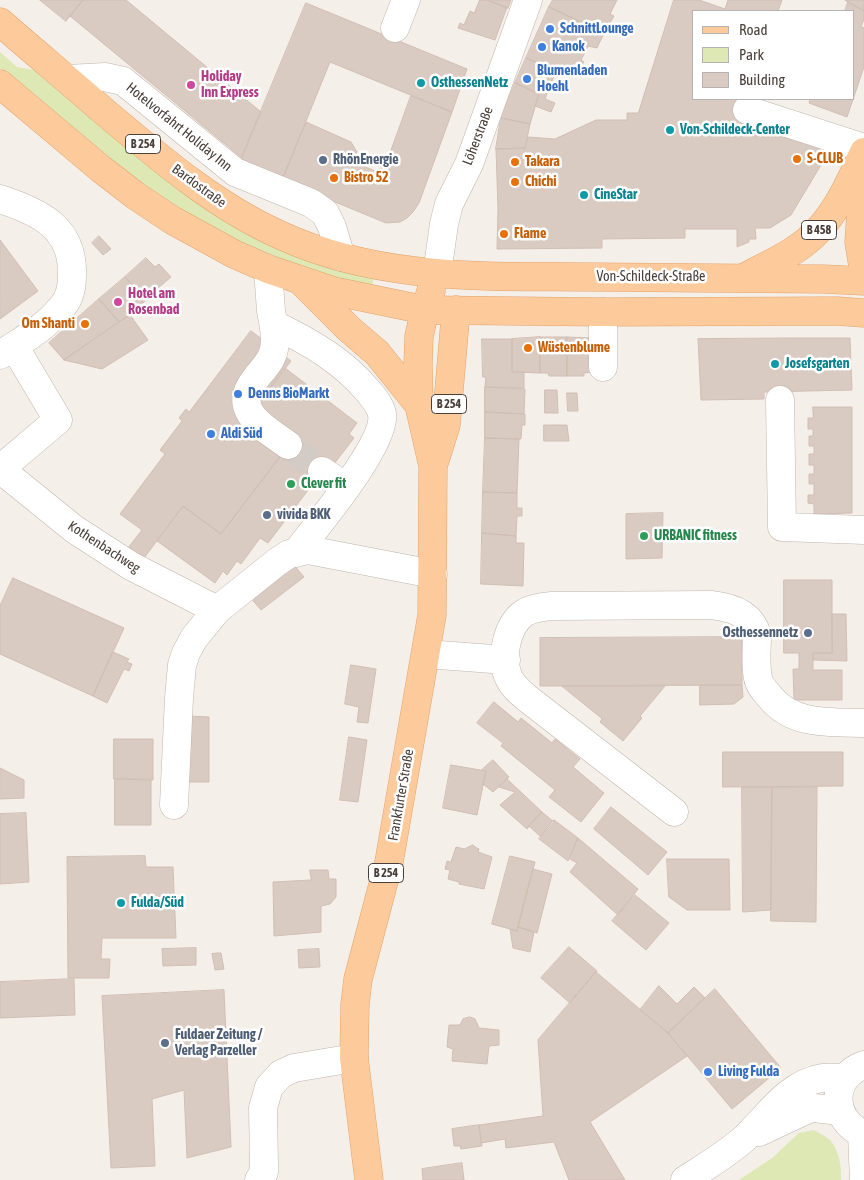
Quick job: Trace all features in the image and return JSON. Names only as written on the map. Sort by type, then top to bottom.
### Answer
[{"type":"main road","name":"Bardostraße","points":[[0,22],[174,169],[232,209],[279,235],[314,249],[391,269],[437,274]]},
{"type":"main road","name":"B 254","points":[[0,84],[136,196],[194,233],[234,254],[299,280],[333,291],[425,310],[456,310]]},
{"type":"main road","name":"B 458","points":[[744,278],[794,250],[821,228],[837,207],[864,150]]},
{"type":"main road","points":[[864,170],[859,242],[864,273]]},
{"type":"main road","name":"Von-Schildeck-Straße","points":[[437,274],[864,281]]},
{"type":"main road","name":"B 254","points":[[425,310],[437,274]]},
{"type":"main road","points":[[437,274],[456,310],[603,312],[800,310],[864,313]]},
{"type":"main road","name":"B 254","points":[[299,280],[377,353],[418,405]]},
{"type":"main road","name":"Frankfurter Straße","points":[[369,1180],[354,1058],[353,1029],[358,979],[389,862],[432,615],[433,466],[418,405],[419,336],[425,310]]},
{"type":"main road","name":"Frankfurter Straße","points":[[433,466],[446,425],[456,310]]},
{"type":"street","points":[[395,28],[406,0]]},
{"type":"street","name":"Löherstraße","points":[[437,274],[444,224],[449,204],[469,164],[528,0]]},
{"type":"street","name":"Hotelvorfahrt Holiday Inn","points":[[67,79],[106,77],[123,81],[234,172],[311,203],[326,213],[341,257]]},
{"type":"street","points":[[747,110],[864,150]]},
{"type":"street","points":[[0,199],[32,210],[58,229],[65,239],[73,268],[70,293],[63,307],[48,322],[7,351],[58,420],[0,469]]},
{"type":"street","points":[[268,268],[272,313],[275,325],[273,353],[249,388],[246,406],[253,419],[288,446]]},
{"type":"street","points":[[603,312],[603,367]]},
{"type":"street","points":[[275,325],[324,352],[359,381],[377,402],[382,414],[378,435],[370,452],[296,553]]},
{"type":"street","points":[[780,400],[782,527],[864,530]]},
{"type":"street","name":"Kothenbachweg","points":[[0,469],[74,529],[131,566],[217,610]]},
{"type":"street","points":[[322,470],[346,487]]},
{"type":"street","points":[[174,805],[182,665],[194,638],[217,610],[289,554],[308,550],[432,574]]},
{"type":"street","points":[[674,812],[528,699],[512,684],[506,660],[506,646],[514,625],[525,613],[540,607],[725,606],[745,616],[756,628],[760,685],[782,709],[801,719],[864,723]]},
{"type":"street","points":[[426,654],[506,660]]},
{"type":"street","points":[[259,1180],[264,1172],[263,1103],[269,1087],[281,1074],[294,1068],[354,1058]]},
{"type":"street","points":[[859,1062],[839,1094],[840,1111],[849,1125],[863,1134],[864,1180]]},
{"type":"street","points":[[685,1180],[744,1138],[781,1100],[803,1085],[859,1062]]},
{"type":"street","points":[[744,1138],[806,1110],[814,1108],[840,1111]]},
{"type":"green space","points":[[0,52],[17,67],[35,70],[174,183],[374,276],[372,287],[280,262],[206,228],[127,175],[0,68]]},
{"type":"green space","points":[[814,1130],[834,1145],[841,1170],[841,1180],[739,1180],[772,1158],[799,1133]]},
{"type":"building","points":[[40,0],[83,0],[66,21]]},
{"type":"building","name":"Holiday Inn Express","points":[[83,0],[126,0],[261,112],[242,158],[70,16]]},
{"type":"building","points":[[480,0],[487,0],[507,7],[495,40],[458,28],[460,23],[464,25],[470,11],[474,13]]},
{"type":"building","points":[[487,0],[511,0],[508,8]]},
{"type":"building","points":[[553,0],[617,0],[610,14],[614,16],[604,33],[549,7]]},
{"type":"building","name":"Von-Schildeck-Center","points":[[674,0],[699,0],[725,9],[728,0],[782,0],[778,10],[692,10],[692,100],[753,100],[830,150],[791,215],[770,228],[755,228],[756,239],[749,239],[749,242],[737,247],[737,229],[685,229],[685,238],[602,239],[602,248],[497,249],[496,149],[525,148],[528,137],[555,139],[596,120],[627,120],[627,113],[638,113]]},
{"type":"building","points":[[845,0],[864,0],[864,11],[848,2]]},
{"type":"building","points":[[848,2],[864,11],[861,27],[864,28],[864,67],[854,96],[854,10],[845,10]]},
{"type":"building","name":"OsthessenNetz","points":[[306,3],[467,69],[452,112],[330,62],[282,180],[239,164]]},
{"type":"building","points":[[549,7],[604,33],[597,48],[588,46],[581,60],[584,62],[572,77],[526,58]]},
{"type":"building","points":[[526,58],[556,71],[545,99],[555,103],[551,112],[535,106],[539,94],[515,83]]},
{"type":"building","points":[[515,83],[539,94],[530,124],[501,118]]},
{"type":"building","name":"RhönEnergie","points":[[411,96],[452,112],[419,203],[407,218],[400,222],[386,223],[282,180],[306,122],[351,142],[357,152],[354,162],[375,171],[385,166]]},
{"type":"building","points":[[810,100],[853,100],[847,117],[809,103]]},
{"type":"building","points":[[501,118],[530,124],[525,148],[496,149]]},
{"type":"building","points":[[99,236],[111,249],[103,255],[92,243]]},
{"type":"building","points":[[0,240],[38,291],[0,319]]},
{"type":"building","points":[[146,258],[155,267],[159,264],[171,277],[144,300],[125,277]]},
{"type":"building","points":[[125,277],[145,301],[119,322],[99,299]]},
{"type":"building","points":[[99,299],[119,322],[64,360],[49,343]]},
{"type":"building","points":[[130,315],[148,340],[102,369],[64,360]]},
{"type":"building","points":[[251,331],[291,361],[256,407],[295,437],[221,534],[183,506],[141,562],[124,553],[142,530],[120,514],[165,454],[160,450],[182,421],[179,418],[186,409],[189,412]]},
{"type":"building","points":[[540,337],[540,373],[512,372],[512,339]]},
{"type":"building","points":[[540,337],[567,337],[567,376],[549,376],[548,373],[540,373]]},
{"type":"building","points":[[567,337],[591,338],[593,372],[584,373],[584,376],[567,376]]},
{"type":"building","name":"Josefsgarten","points":[[850,338],[852,390],[764,392],[764,399],[701,400],[698,339]]},
{"type":"building","points":[[482,339],[512,339],[512,372],[524,372],[524,388],[485,387],[486,377],[483,377]]},
{"type":"building","points":[[285,368],[357,423],[349,434],[354,438],[334,464],[330,461],[268,543],[260,538],[241,564],[237,561],[227,575],[223,571],[215,583],[157,541],[183,506],[221,534],[295,437],[256,407]]},
{"type":"building","points":[[485,387],[525,389],[524,414],[485,412]]},
{"type":"building","points":[[545,390],[557,390],[558,413],[545,413]]},
{"type":"building","points":[[567,393],[577,393],[578,411],[568,411]]},
{"type":"building","points":[[813,407],[852,407],[852,513],[814,514],[814,504],[808,503],[808,495],[814,495],[814,484],[809,484],[809,474],[814,474],[814,465],[809,465],[809,454],[814,454],[814,446],[809,446],[809,436],[813,436],[813,429],[808,429],[808,418],[813,418]]},
{"type":"building","points":[[485,412],[525,414],[525,425],[522,425],[521,439],[485,438]]},
{"type":"building","points":[[544,425],[567,425],[569,441],[544,441]]},
{"type":"building","points":[[485,438],[519,439],[517,493],[483,492]]},
{"type":"building","points":[[483,492],[517,493],[517,508],[522,508],[522,516],[517,516],[516,536],[482,533]]},
{"type":"building","name":"URBANIC fitness","points":[[663,513],[662,558],[626,559],[626,514]]},
{"type":"building","points":[[482,533],[516,536],[516,543],[524,543],[523,586],[481,584]]},
{"type":"building","points":[[293,564],[304,577],[261,610],[250,597]]},
{"type":"building","points":[[13,578],[124,628],[93,696],[0,654],[0,606]]},
{"type":"building","name":"Osthessennetz","points":[[784,580],[832,580],[832,653],[813,653],[813,670],[842,670],[842,700],[794,700],[793,669],[799,669],[799,653],[784,653]]},
{"type":"building","points":[[832,614],[846,614],[847,661],[813,660],[813,653],[832,653]]},
{"type":"building","points":[[742,637],[742,685],[540,686],[540,638]]},
{"type":"building","points":[[113,652],[129,659],[127,662],[132,664],[129,671],[124,669],[107,703],[93,696]]},
{"type":"building","points":[[351,665],[376,669],[368,723],[357,722],[359,707],[345,704]]},
{"type":"building","points":[[700,685],[742,685],[743,697],[734,704],[700,705]]},
{"type":"building","points":[[562,686],[665,686],[640,716],[642,718],[623,741],[600,722],[602,719]]},
{"type":"building","points":[[494,702],[518,722],[521,718],[552,743],[555,739],[580,759],[573,767],[604,793],[581,822],[549,797],[555,790],[501,746],[503,743],[477,723]]},
{"type":"building","points":[[188,716],[209,717],[209,782],[188,782]]},
{"type":"building","points":[[349,737],[367,740],[358,802],[340,800]]},
{"type":"building","points":[[114,739],[153,739],[153,780],[114,779]]},
{"type":"building","points":[[723,752],[843,752],[843,786],[723,787]]},
{"type":"building","points":[[493,760],[509,777],[493,792],[483,784],[486,771],[482,770]]},
{"type":"building","points":[[451,765],[486,771],[477,815],[443,808]]},
{"type":"building","points":[[0,768],[24,780],[24,798],[0,799]]},
{"type":"building","points":[[115,779],[151,779],[151,825],[115,825]]},
{"type":"building","points":[[507,779],[542,812],[527,829],[500,805],[515,792],[499,787]]},
{"type":"building","points":[[742,787],[772,787],[771,910],[743,912]]},
{"type":"building","points":[[772,787],[817,787],[816,922],[771,921]]},
{"type":"building","points":[[611,807],[667,852],[648,875],[594,829]]},
{"type":"building","points":[[542,812],[554,822],[541,837],[529,826]]},
{"type":"building","points":[[26,813],[29,882],[0,884],[0,814]]},
{"type":"building","points":[[554,820],[578,838],[568,861],[539,839]]},
{"type":"building","points":[[578,838],[638,889],[618,915],[570,872],[577,863],[570,859]]},
{"type":"building","points":[[473,845],[479,849],[478,852],[492,857],[484,889],[459,884],[459,882],[448,879],[450,870],[445,869],[447,861],[451,862],[456,847],[464,849]]},
{"type":"building","name":"Fulda/Süd","points":[[145,856],[146,867],[173,867],[176,938],[102,938],[101,959],[110,959],[109,978],[68,978],[67,857]]},
{"type":"building","points":[[510,856],[535,862],[517,931],[492,924]]},
{"type":"building","points":[[667,859],[729,859],[730,910],[687,910],[669,897]]},
{"type":"building","points":[[533,869],[552,874],[537,933],[518,927]]},
{"type":"building","points":[[310,870],[328,870],[329,879],[336,879],[336,897],[330,904],[321,906],[321,932],[274,936],[273,882],[311,880]]},
{"type":"building","points":[[635,895],[669,923],[646,950],[612,921]]},
{"type":"building","points":[[518,927],[534,932],[530,952],[513,948],[510,929],[517,931]]},
{"type":"building","points":[[569,947],[597,971],[570,1003],[541,978]]},
{"type":"building","points":[[196,948],[196,965],[163,966],[162,949]]},
{"type":"building","points":[[319,949],[320,967],[299,968],[298,950]]},
{"type":"building","points":[[221,953],[224,969],[215,970],[212,954]]},
{"type":"building","points":[[596,972],[668,1033],[687,1056],[590,1122],[625,1180],[569,1180],[554,1142],[506,1148],[505,1139],[481,1143],[479,1125],[543,1116],[538,1040]]},
{"type":"building","points":[[74,979],[75,1015],[0,1018],[0,982]]},
{"type":"building","points":[[659,986],[677,1004],[694,987],[705,998],[668,1033],[640,1010]]},
{"type":"building","points":[[715,989],[781,1068],[732,1109],[668,1033]]},
{"type":"building","name":"Fuldaer Zeitung / Verlag Parzeller","points":[[224,990],[231,1147],[187,1158],[184,1090],[152,1099],[155,1166],[111,1168],[102,996]]},
{"type":"building","points":[[470,1017],[475,1019],[479,1028],[499,1030],[499,1045],[489,1046],[487,1064],[452,1061],[453,1049],[447,1047],[449,1025],[460,1025],[463,1019]]},
{"type":"building","points":[[479,1125],[482,1146],[461,1149],[460,1146],[454,1146],[452,1129]]},
{"type":"building","points":[[462,1163],[464,1180],[423,1180],[422,1169]]},
{"type":"tunnel","points":[[288,445],[322,471]]},
{"type":"place","name":"SchnittLounge","points":[[550,29]]},
{"type":"place","name":"Kanok","points":[[542,47]]},
{"type":"place","name":"Blumenladen Hoehl","points":[[527,79]]},
{"type":"place","name":"OsthessenNetz","points":[[421,83]]},
{"type":"place","name":"Holiday Inn Express","points":[[191,85]]},
{"type":"place","name":"Von-Schildeck-Center","points":[[670,130]]},
{"type":"place","name":"S-CLUB","points":[[797,159]]},
{"type":"place","name":"RhönEnergie","points":[[323,160]]},
{"type":"place","name":"Takara","points":[[515,162]]},
{"type":"place","name":"Bistro 52","points":[[334,178]]},
{"type":"place","name":"Chichi","points":[[515,182]]},
{"type":"place","name":"CineStar","points":[[584,195]]},
{"type":"place","name":"Flame","points":[[504,234]]},
{"type":"place","name":"Hotel am Rosenbad","points":[[118,302]]},
{"type":"place","name":"Om Shanti","points":[[85,324]]},
{"type":"place","name":"Wüstenblume","points":[[528,348]]},
{"type":"place","name":"Josefsgarten","points":[[775,364]]},
{"type":"place","name":"Denns BioMarkt","points":[[238,394]]},
{"type":"place","name":"Aldi Süd","points":[[211,434]]},
{"type":"place","name":"Clever fit","points":[[291,484]]},
{"type":"place","name":"vivida BKK","points":[[267,515]]},
{"type":"place","name":"URBANIC fitness","points":[[644,536]]},
{"type":"place","name":"Osthessennetz","points":[[808,633]]},
{"type":"place","name":"Fulda/Süd","points":[[121,903]]},
{"type":"place","name":"Fuldaer Zeitung / Verlag Parzeller","points":[[165,1043]]},
{"type":"place","name":"Living Fulda","points":[[708,1072]]}]
